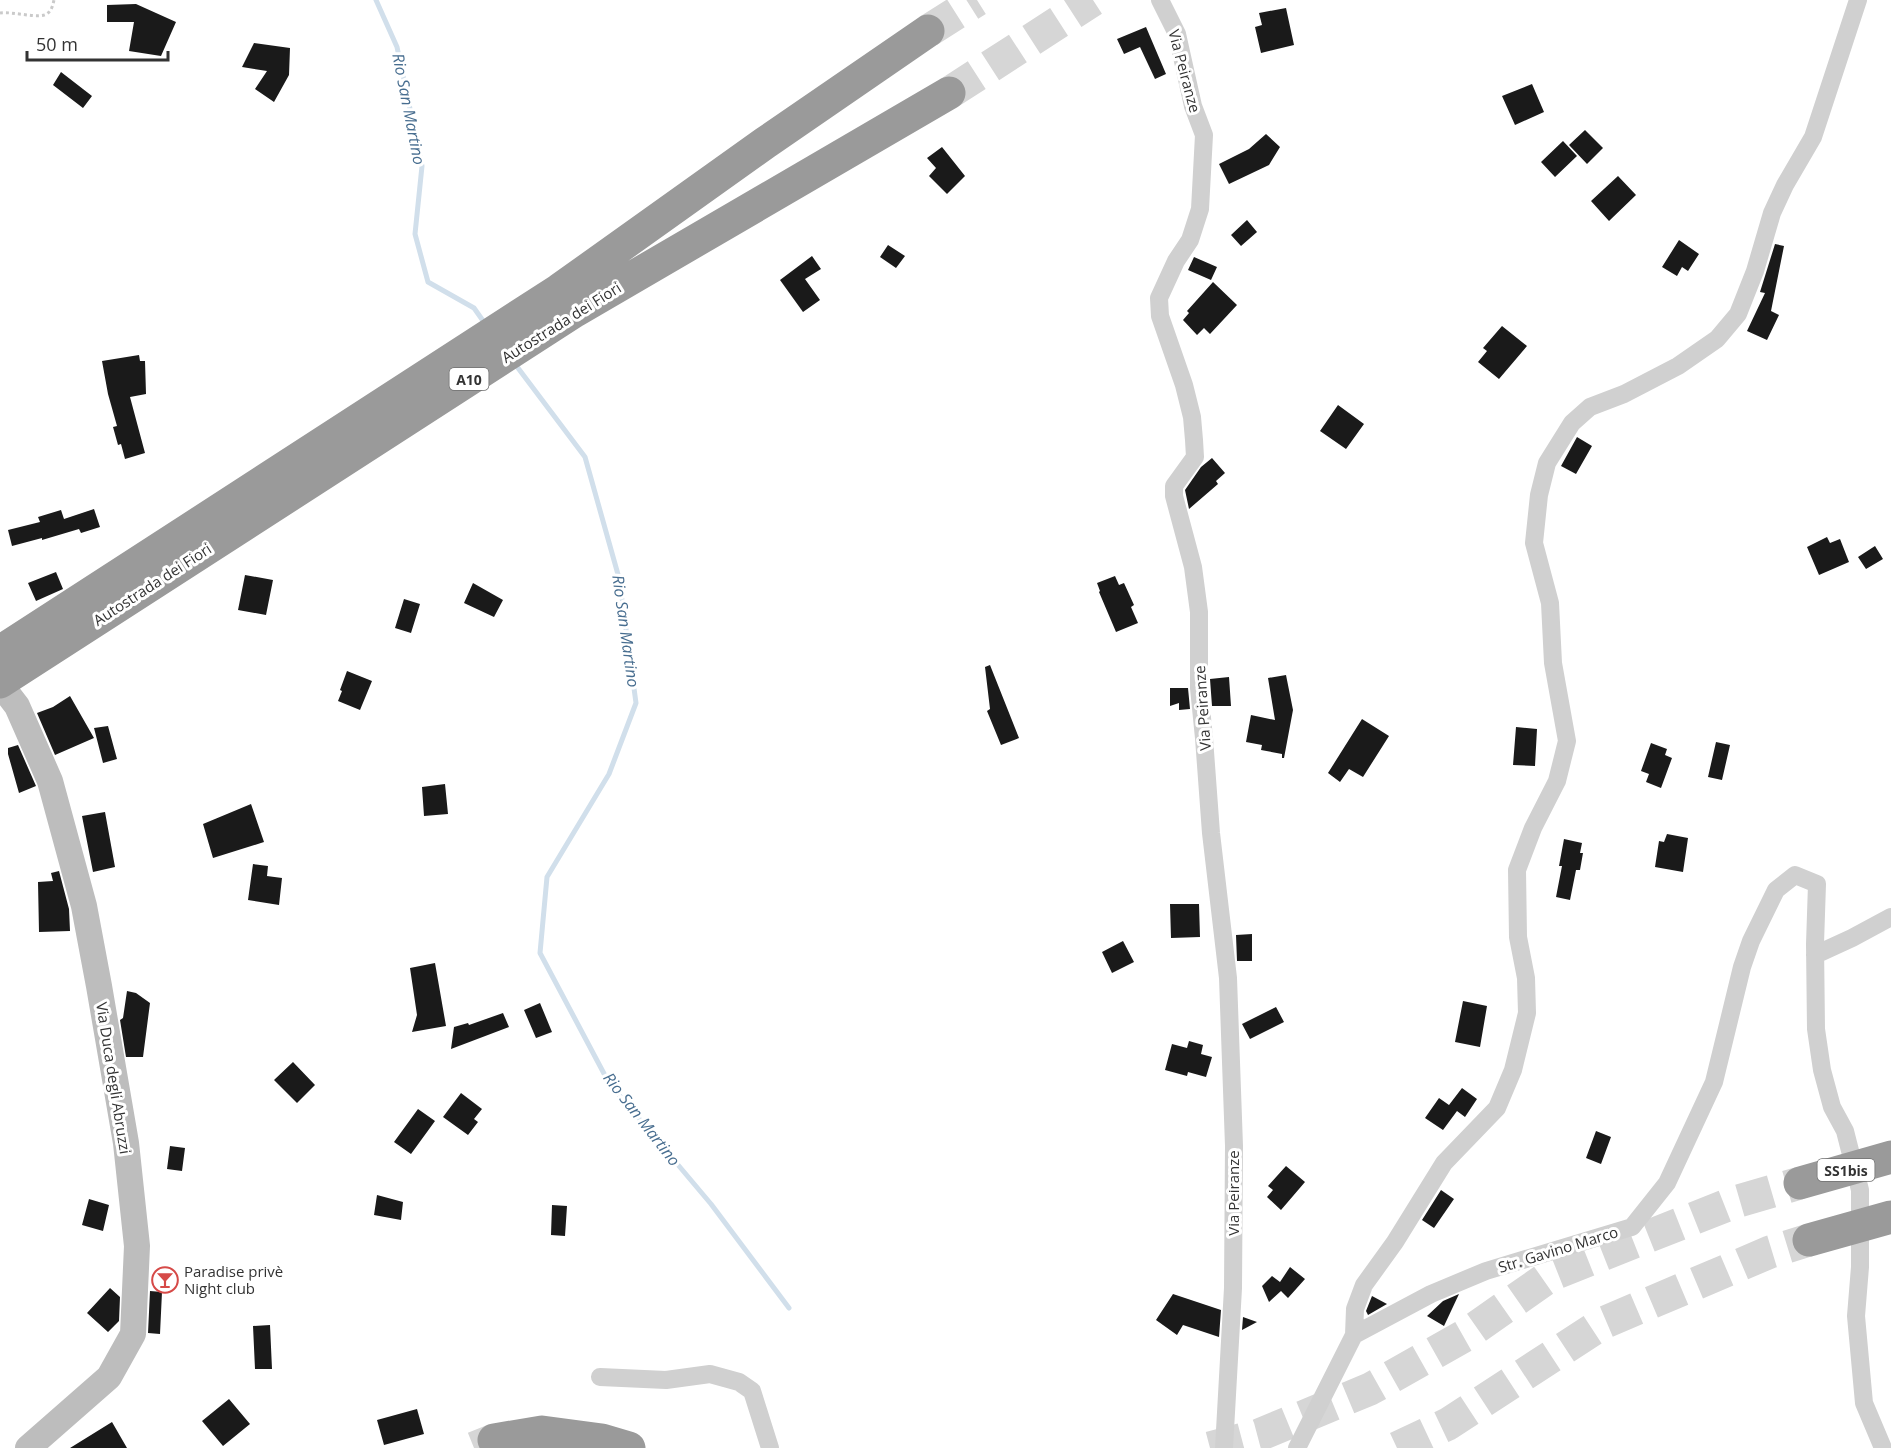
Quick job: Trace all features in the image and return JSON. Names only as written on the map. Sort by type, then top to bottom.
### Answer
[{"type":"highway","name":"Autostrada dei Fiori","points":[[0,652],[559,290],[765,143],[928,31]]},
{"type":"highway","name":"Autostrada dei Fiori","points":[[0,683],[574,311],[949,93]]},
{"type":"highway","name":"SS1bis","points":[[1800,1183],[1891,1157]]},
{"type":"highway","points":[[1809,1240],[1891,1216]]},
{"type":"highway","points":[[508,1444],[543,1432],[602,1440],[629,1448]]},
{"type":"highway","points":[[508,1444],[549,1444],[561,1448]]},
{"type":"street","name":"Via Peiranze","points":[[1160,0],[1177,34],[1193,106],[1204,135],[1200,209],[1190,240],[1176,261],[1159,298],[1160,316],[1184,385],[1192,417],[1195,457],[1174,486],[1174,496],[1193,567],[1199,612],[1199,688],[1211,833],[1228,978],[1234,1146],[1233,1288],[1224,1448]]},
{"type":"street","points":[[1297,1448],[1354,1335],[1355,1309],[1364,1285],[1395,1242],[1444,1163],[1497,1108],[1513,1070],[1527,1013],[1526,978],[1518,937],[1517,870],[1533,828],[1557,781],[1567,741],[1553,663],[1550,603],[1534,543],[1539,495],[1547,463],[1572,423],[1590,407],[1624,394],[1678,366],[1717,339],[1738,314],[1755,271],[1772,213],[1785,185],[1813,137],[1858,0]]},
{"type":"street","name":"Via Duca degli Abruzzi","points":[[0,683],[17,706],[50,781],[84,906],[126,1143],[137,1246],[133,1334],[109,1377],[28,1448]]},
{"type":"street","name":"Str. Gavino Marco","points":[[1354,1335],[1431,1294],[1486,1271],[1632,1227],[1667,1183],[1702,1109],[1714,1082],[1742,967],[1751,941],[1776,890],[1795,875],[1817,884],[1815,955]]},
{"type":"street","points":[[1883,1448],[1864,1403],[1856,1316],[1860,1267],[1860,1190],[1845,1131],[1832,1107],[1822,1070],[1816,1029],[1815,955],[1891,917]]},
{"type":"street","points":[[600,1377],[666,1380],[710,1374],[739,1382],[752,1391],[770,1448]]},
{"type":"path","points":[[0,13],[18,12],[44,16],[49,13],[54,0]]},
{"type":"building","points":[[136,4],[176,22],[161,56],[129,51],[134,22],[107,22],[107,5]]},
{"type":"building","points":[[1286,8],[1294,45],[1261,53],[1255,27],[1262,25],[1259,13]]},
{"type":"building","points":[[1146,27],[1166,74],[1155,79],[1140,47],[1124,54],[1117,39]]},
{"type":"building","points":[[254,43],[290,48],[289,75],[274,102],[255,89],[267,71],[242,67]]},
{"type":"building","points":[[61,72],[92,96],[83,108],[53,85]]},
{"type":"building","points":[[1532,84],[1544,112],[1515,125],[1502,96]]},
{"type":"building","points":[[1585,130],[1603,148],[1587,164],[1569,145]]},
{"type":"building","points":[[1266,134],[1280,147],[1269,165],[1229,184],[1219,164],[1249,149]]},
{"type":"building","points":[[1563,141],[1577,156],[1555,177],[1541,162]]},
{"type":"building","points":[[942,147],[965,176],[947,194],[929,176],[936,168],[927,158]]},
{"type":"building","points":[[1618,176],[1636,195],[1609,221],[1591,201]]},
{"type":"building","points":[[1247,220],[1257,232],[1241,246],[1231,235]]},
{"type":"building","points":[[1679,240],[1699,254],[1688,271],[1682,267],[1677,276],[1662,267]]},
{"type":"building","points":[[1775,244],[1784,246],[1771,311],[1779,315],[1767,340],[1747,331],[1765,293],[1760,292]]},
{"type":"building","points":[[888,245],[905,256],[896,268],[880,257]]},
{"type":"building","points":[[812,256],[821,269],[805,279],[820,300],[803,312],[780,280]]},
{"type":"building","points":[[1194,257],[1217,267],[1211,280],[1188,270]]},
{"type":"building","points":[[1213,282],[1237,305],[1210,334],[1204,328],[1197,335],[1183,320],[1189,313],[1187,311]]},
{"type":"building","points":[[1502,326],[1527,346],[1499,379],[1478,362],[1487,351],[1483,348]]},
{"type":"building","points":[[139,355],[140,361],[145,361],[146,394],[130,397],[145,453],[125,459],[113,427],[117,426],[102,361]]},
{"type":"building","points":[[1338,405],[1364,424],[1346,449],[1320,431]]},
{"type":"building","points":[[1577,437],[1592,446],[1576,474],[1561,466]]},
{"type":"building","points":[[1212,458],[1225,473],[1216,481],[1218,484],[1189,509],[1185,490],[1201,467]]},
{"type":"building","points":[[94,509],[100,527],[81,533],[79,529],[12,546],[8,530],[40,522],[38,517],[61,510],[64,519]]},
{"type":"building","points":[[1827,537],[1830,543],[1840,539],[1849,562],[1819,575],[1807,547]]},
{"type":"building","points":[[1875,546],[1883,559],[1866,569],[1858,557]]},
{"type":"building","points":[[56,572],[63,589],[36,601],[28,583]]},
{"type":"building","points":[[245,575],[273,580],[266,615],[238,610]]},
{"type":"building","points":[[1115,576],[1119,585],[1124,583],[1134,605],[1131,607],[1138,623],[1116,632],[1097,583]]},
{"type":"building","points":[[473,583],[503,600],[494,617],[464,603]]},
{"type":"building","points":[[404,599],[420,604],[411,633],[395,628]]},
{"type":"building","points":[[990,665],[1019,738],[1001,745],[987,711],[990,709],[985,667]]},
{"type":"building","points":[[347,671],[372,681],[360,710],[338,701]]},
{"type":"building","points":[[1286,675],[1293,710],[1284,758],[1282,758],[1282,754],[1261,750],[1262,745],[1246,742],[1251,715],[1275,720],[1268,678]]},
{"type":"building","points":[[1229,677],[1231,706],[1212,706],[1210,679]]},
{"type":"building","points":[[1170,688],[1188,688],[1190,709],[1179,710],[1179,703],[1170,706]]},
{"type":"building","points":[[70,696],[94,738],[55,755],[37,713],[53,707]]},
{"type":"building","points":[[1362,719],[1389,736],[1363,777],[1349,769],[1340,782],[1328,773]]},
{"type":"building","points":[[108,726],[117,759],[103,763],[94,728]]},
{"type":"building","points":[[1516,727],[1537,729],[1535,766],[1513,765]]},
{"type":"building","points":[[1716,742],[1730,745],[1722,780],[1708,777]]},
{"type":"building","points":[[1651,743],[1667,749],[1665,755],[1672,758],[1661,788],[1646,782],[1649,774],[1641,771]]},
{"type":"building","points":[[18,745],[36,786],[19,793],[8,754],[8,748]]},
{"type":"building","points":[[445,784],[448,814],[424,816],[422,787]]},
{"type":"building","points":[[251,804],[264,842],[213,858],[203,824]]},
{"type":"building","points":[[105,812],[115,867],[93,872],[82,816]]},
{"type":"building","points":[[1667,834],[1688,838],[1683,872],[1655,867],[1659,841],[1664,842]]},
{"type":"building","points":[[1564,839],[1582,843],[1580,853],[1583,853],[1580,870],[1576,870],[1570,900],[1556,897]]},
{"type":"building","points":[[253,864],[268,866],[267,876],[282,878],[279,905],[248,900]]},
{"type":"building","points":[[59,871],[69,909],[70,931],[39,932],[38,882],[53,881],[51,873]]},
{"type":"building","points":[[1170,904],[1199,904],[1200,937],[1171,938]]},
{"type":"building","points":[[1252,934],[1252,961],[1237,961],[1236,935]]},
{"type":"building","points":[[1123,941],[1134,962],[1112,973],[1102,952]]},
{"type":"building","points":[[435,963],[446,1026],[412,1032],[417,1015],[410,968]]},
{"type":"building","points":[[127,991],[136,993],[150,1003],[143,1057],[126,1057],[120,1020],[123,1018]]},
{"type":"building","points":[[1463,1001],[1487,1006],[1480,1047],[1455,1042]]},
{"type":"building","points":[[540,1003],[552,1032],[536,1038],[524,1010]]},
{"type":"building","points":[[1276,1007],[1284,1022],[1250,1039],[1242,1024]]},
{"type":"building","points":[[503,1013],[509,1027],[451,1049],[454,1027],[468,1023],[469,1025]]},
{"type":"building","points":[[1189,1041],[1203,1045],[1201,1054],[1212,1057],[1206,1077],[1188,1072],[1187,1076],[1165,1070],[1172,1044],[1187,1048]]},
{"type":"building","points":[[293,1062],[315,1085],[297,1103],[274,1080]]},
{"type":"building","points":[[1462,1088],[1477,1099],[1465,1117],[1457,1111],[1443,1130],[1425,1118],[1439,1098],[1449,1105]]},
{"type":"building","points":[[461,1093],[482,1109],[474,1119],[478,1122],[468,1135],[443,1117]]},
{"type":"building","points":[[418,1109],[435,1121],[411,1154],[394,1142]]},
{"type":"building","points":[[1596,1131],[1611,1137],[1601,1164],[1586,1158]]},
{"type":"building","points":[[170,1146],[185,1148],[182,1171],[167,1169]]},
{"type":"building","points":[[1286,1166],[1305,1182],[1281,1210],[1267,1197],[1273,1190],[1268,1186]]},
{"type":"building","points":[[1441,1190],[1454,1199],[1434,1228],[1422,1220]]},
{"type":"building","points":[[377,1195],[403,1202],[401,1220],[374,1215]]},
{"type":"building","points":[[89,1199],[109,1205],[103,1231],[82,1225]]},
{"type":"building","points":[[552,1205],[567,1206],[565,1236],[551,1235]]},
{"type":"building","points":[[1290,1267],[1305,1279],[1288,1298],[1281,1291],[1269,1302],[1262,1286],[1272,1276],[1280,1282]]},
{"type":"building","points":[[110,1288],[120,1297],[119,1321],[108,1332],[87,1313]]},
{"type":"building","points":[[150,1291],[162,1292],[160,1334],[148,1333]]},
{"type":"building","points":[[1173,1294],[1221,1310],[1219,1337],[1183,1325],[1177,1335],[1156,1320]]},
{"type":"building","points":[[1459,1294],[1444,1326],[1427,1316],[1443,1301]]},
{"type":"building","points":[[1372,1296],[1387,1304],[1368,1315],[1366,1311]]},
{"type":"building","points":[[1243,1317],[1257,1322],[1242,1330]]},
{"type":"building","points":[[270,1325],[272,1369],[255,1369],[253,1326]]},
{"type":"building","points":[[229,1399],[250,1424],[223,1446],[202,1421]]},
{"type":"building","points":[[417,1409],[424,1434],[384,1445],[377,1420]]},
{"type":"building","points":[[112,1422],[127,1448],[70,1448]]},
{"type":"waterway","name":"Rio San Martino","points":[[376,0],[397,47],[422,166],[415,234],[428,282],[474,308],[486,325]]},
{"type":"waterway","name":"Rio San Martino","points":[[515,364],[585,457],[619,578],[636,703],[609,774],[547,877],[540,953],[609,1083],[711,1204],[789,1308]]},
{"type":"tunnel","points":[[928,31],[977,0]]},
{"type":"tunnel","points":[[949,93],[1093,0]]},
{"type":"tunnel","points":[[1210,1448],[1259,1435],[1370,1389],[1464,1336],[1551,1275],[1735,1202],[1800,1183]]},
{"type":"tunnel","points":[[1397,1448],[1448,1424],[1603,1323],[1770,1252],[1809,1240]]},
{"type":"tunnel","points":[[474,1448],[494,1440]]},
{"type":"place","name":"Paradise privè Night club","points":[[165,1280]]}]
